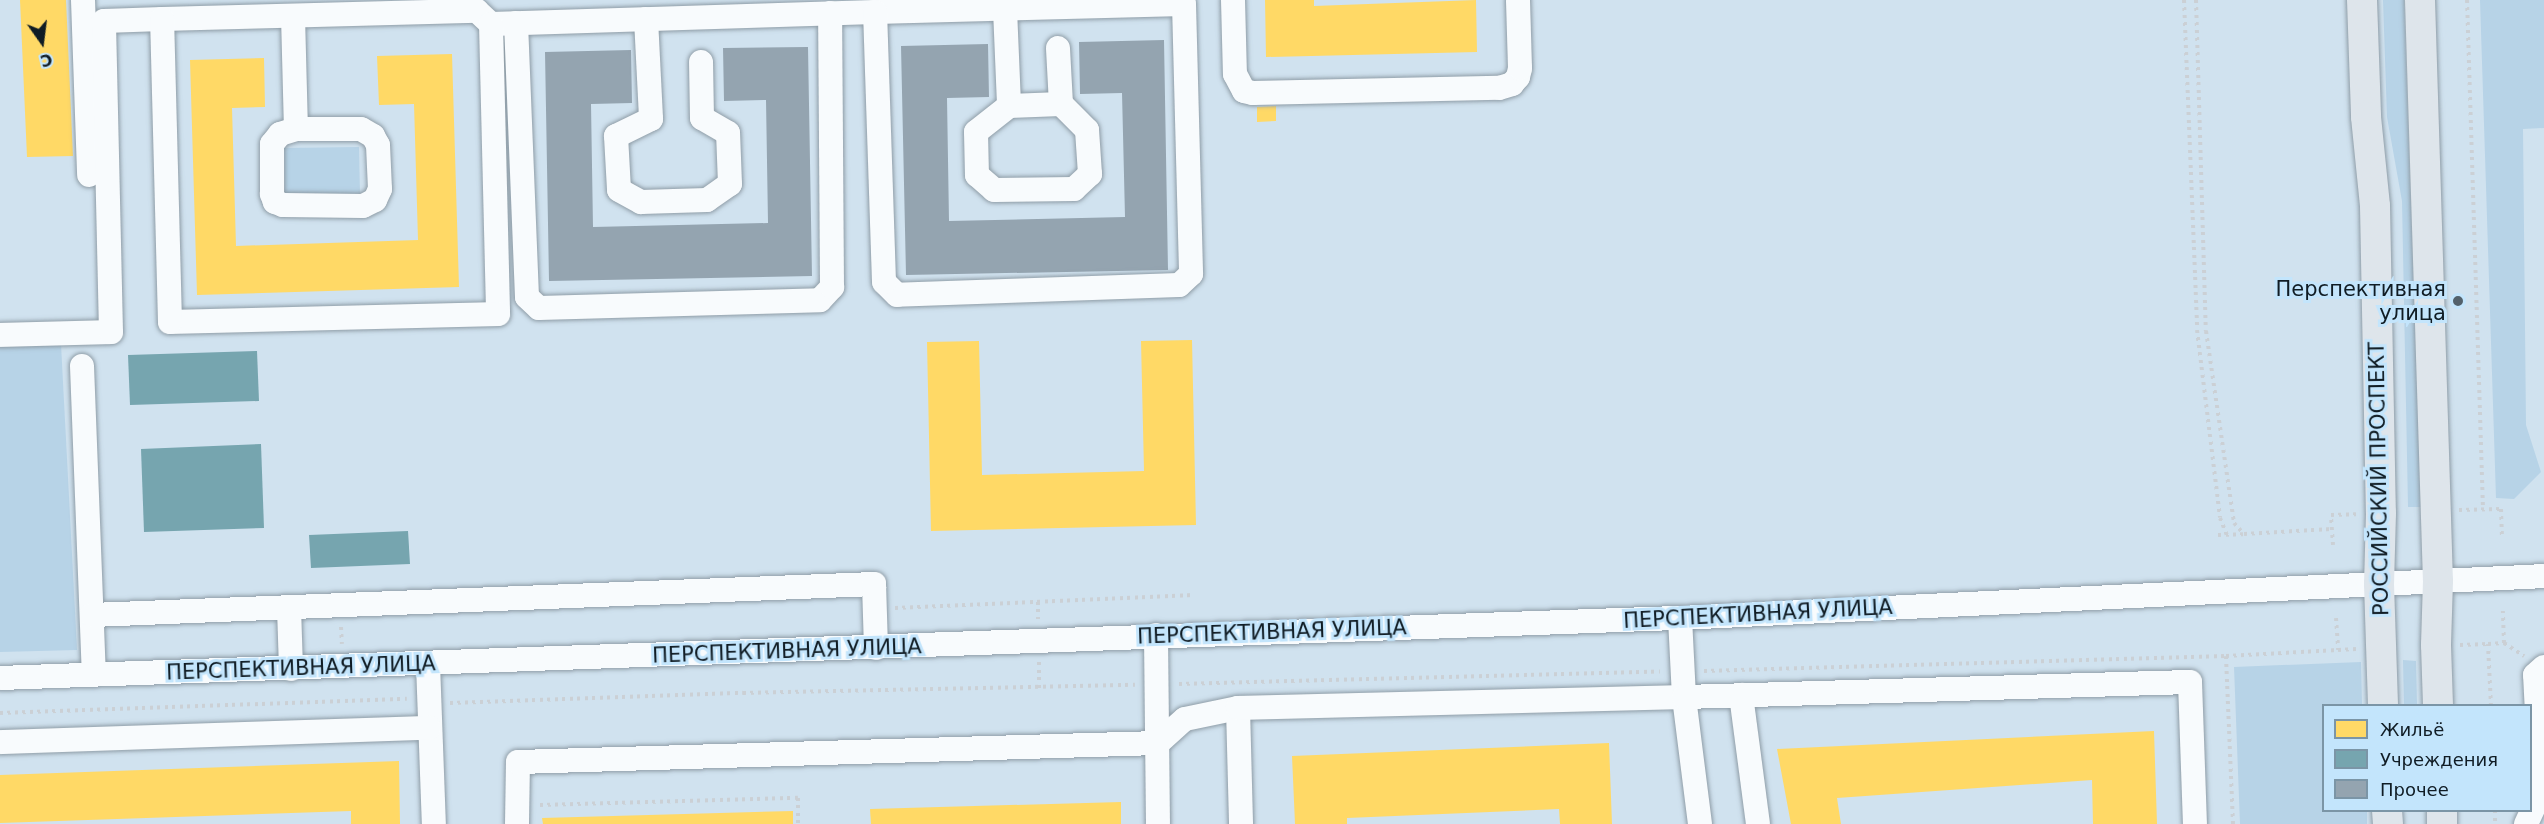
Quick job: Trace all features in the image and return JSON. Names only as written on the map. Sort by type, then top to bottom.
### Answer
[{"type":"main road","name":"РОССИЙСКИЙ ПРОСПЕКТ","points":[[2362,0],[2366,117],[2375,206],[2381,513],[2379,584],[2384,704]]},
{"type":"main road","points":[[2420,0],[2438,581],[2438,704]]},
{"type":"street","points":[[83,0],[89,175]]},
{"type":"street","points":[[1233,0],[1235,74],[1244,91],[1499,88],[1512,84],[1518,77],[1520,68],[1518,0]]},
{"type":"street","points":[[0,335],[111,332],[104,21],[477,11],[491,24],[830,13],[1184,4],[1191,274],[1179,285],[897,295],[884,282],[875,12]]},
{"type":"street","points":[[1005,9],[1009,106]]},
{"type":"street","points":[[516,23],[527,297],[539,308],[820,300],[832,287],[830,13]]},
{"type":"street","points":[[293,16],[296,129]]},
{"type":"street","points":[[162,19],[170,322],[498,314],[491,24]]},
{"type":"street","points":[[646,19],[651,119],[616,136],[619,190],[641,202],[707,200],[730,184],[728,133],[702,118],[701,62]]},
{"type":"street","points":[[1058,48],[1061,104],[1087,130],[1090,174],[1074,189],[994,190],[978,175],[976,132],[1009,106],[1061,104]]},
{"type":"street","points":[[296,129],[361,129],[373,136],[378,146],[380,178],[380,189],[375,200],[363,206],[283,206],[275,202],[272,195],[272,144],[280,134],[296,129]]},
{"type":"street","points":[[82,366],[94,675]]},
{"type":"street","name":"ПЕРСПЕКТИВНАЯ УЛИЦА","points":[[0,678],[1680,618],[2544,576]]},
{"type":"street","points":[[92,615],[874,584],[876,648]]},
{"type":"street","points":[[289,608],[291,669]]},
{"type":"street","points":[[1680,618],[1684,697],[1700,824]]},
{"type":"street","points":[[1156,635],[1158,824]]},
{"type":"street","points":[[428,664],[434,824]]},
{"type":"street","points":[[2532,811],[2541,792],[2535,675],[2544,667]]},
{"type":"street","points":[[516,815],[518,762],[1158,743],[1185,719],[1238,708],[2190,682],[2195,824]]},
{"type":"street","points":[[1741,695],[1758,824]]},
{"type":"street","points":[[1238,708],[1240,824]]},
{"type":"street","points":[[0,742],[429,728]]},
{"type":"path","points":[[2184,0],[2197,330],[2220,518],[2227,535]]},
{"type":"path","points":[[2196,0],[2206,331],[2232,516],[2238,530],[2244,534]]},
{"type":"path","points":[[2467,0],[2483,509]]},
{"type":"path","points":[[2456,510],[2501,509],[2502,535]]},
{"type":"path","points":[[2333,545],[2331,515],[2365,513]]},
{"type":"path","points":[[2218,535],[2332,529]]},
{"type":"path","points":[[874,609],[1194,595]]},
{"type":"path","points":[[2460,645],[2504,643],[2504,611]]},
{"type":"path","points":[[2336,618],[2338,650]]},
{"type":"path","points":[[2488,644],[2491,704]]},
{"type":"path","points":[[0,713],[409,699],[429,703],[731,693],[1157,685],[1683,671],[2226,656],[2359,649]]},
{"type":"path","points":[[2226,656],[2233,824]]},
{"type":"path","points":[[516,815],[798,798],[798,824]]},
{"type":"shaded area","points":[[2383,0],[2404,0],[2421,507],[2408,507],[2402,201],[2387,117]]},
{"type":"shaded area","points":[[2480,0],[2544,0],[2544,128],[2523,129],[2526,425],[2541,472],[2514,499],[2496,498]]},
{"type":"shaded area","points":[[359,147],[360,195],[285,196],[284,148]]},
{"type":"shaded area","points":[[61,344],[77,650],[0,652],[0,346]]},
{"type":"shaded area","points":[[2403,660],[2416,661],[2417,704],[2404,704]]},
{"type":"shaded area","points":[[2361,662],[2362,704],[2322,704],[2322,812],[2367,812],[2367,824],[2240,824],[2234,667]]},
{"type":"building: Жильё","points":[[20,0],[66,0],[73,156],[27,157]]},
{"type":"building: Жильё","points":[[1265,0],[1314,0],[1314,6],[1476,0],[1477,52],[1266,57]]},
{"type":"building: Жильё","points":[[452,54],[459,287],[197,295],[190,60],[264,58],[265,107],[232,108],[236,246],[418,240],[414,104],[379,105],[377,56]]},
{"type":"building: Жильё","points":[[1276,106],[1276,121],[1257,122],[1257,107]]},
{"type":"building: Жильё","points":[[1192,340],[1196,525],[931,531],[927,342],[979,341],[982,475],[1144,471],[1141,341]]},
{"type":"building: Жильё","points":[[2154,731],[2157,824],[2093,824],[2092,780],[1837,798],[1841,824],[1791,824],[1777,749]]},
{"type":"building: Жильё","points":[[1609,743],[1612,824],[1560,824],[1559,809],[1347,818],[1347,824],[1295,824],[1292,756]]},
{"type":"building: Жильё","points":[[399,761],[400,824],[351,824],[351,811],[0,823],[0,775]]},
{"type":"building: Жильё","points":[[1121,802],[1121,824],[871,824],[870,809]]},
{"type":"building: Жильё","points":[[793,811],[793,824],[543,824],[542,818]]},
{"type":"building: Учреждения","points":[[257,351],[259,401],[130,405],[128,355]]},
{"type":"building: Учреждения","points":[[261,444],[264,528],[144,532],[141,449]]},
{"type":"building: Учреждения","points":[[408,531],[410,564],[311,568],[309,535]]},
{"type":"building: Прочее","points":[[1164,40],[1168,270],[906,275],[901,46],[988,44],[989,97],[947,98],[949,221],[1125,217],[1122,93],[1080,94],[1079,42]]},
{"type":"building: Прочее","points":[[808,47],[812,276],[549,281],[545,52],[631,50],[632,103],[591,104],[593,227],[768,223],[766,100],[724,101],[723,48]]},
{"type":"place","name":"Перспективная улица","points":[[2458,301]]}]
